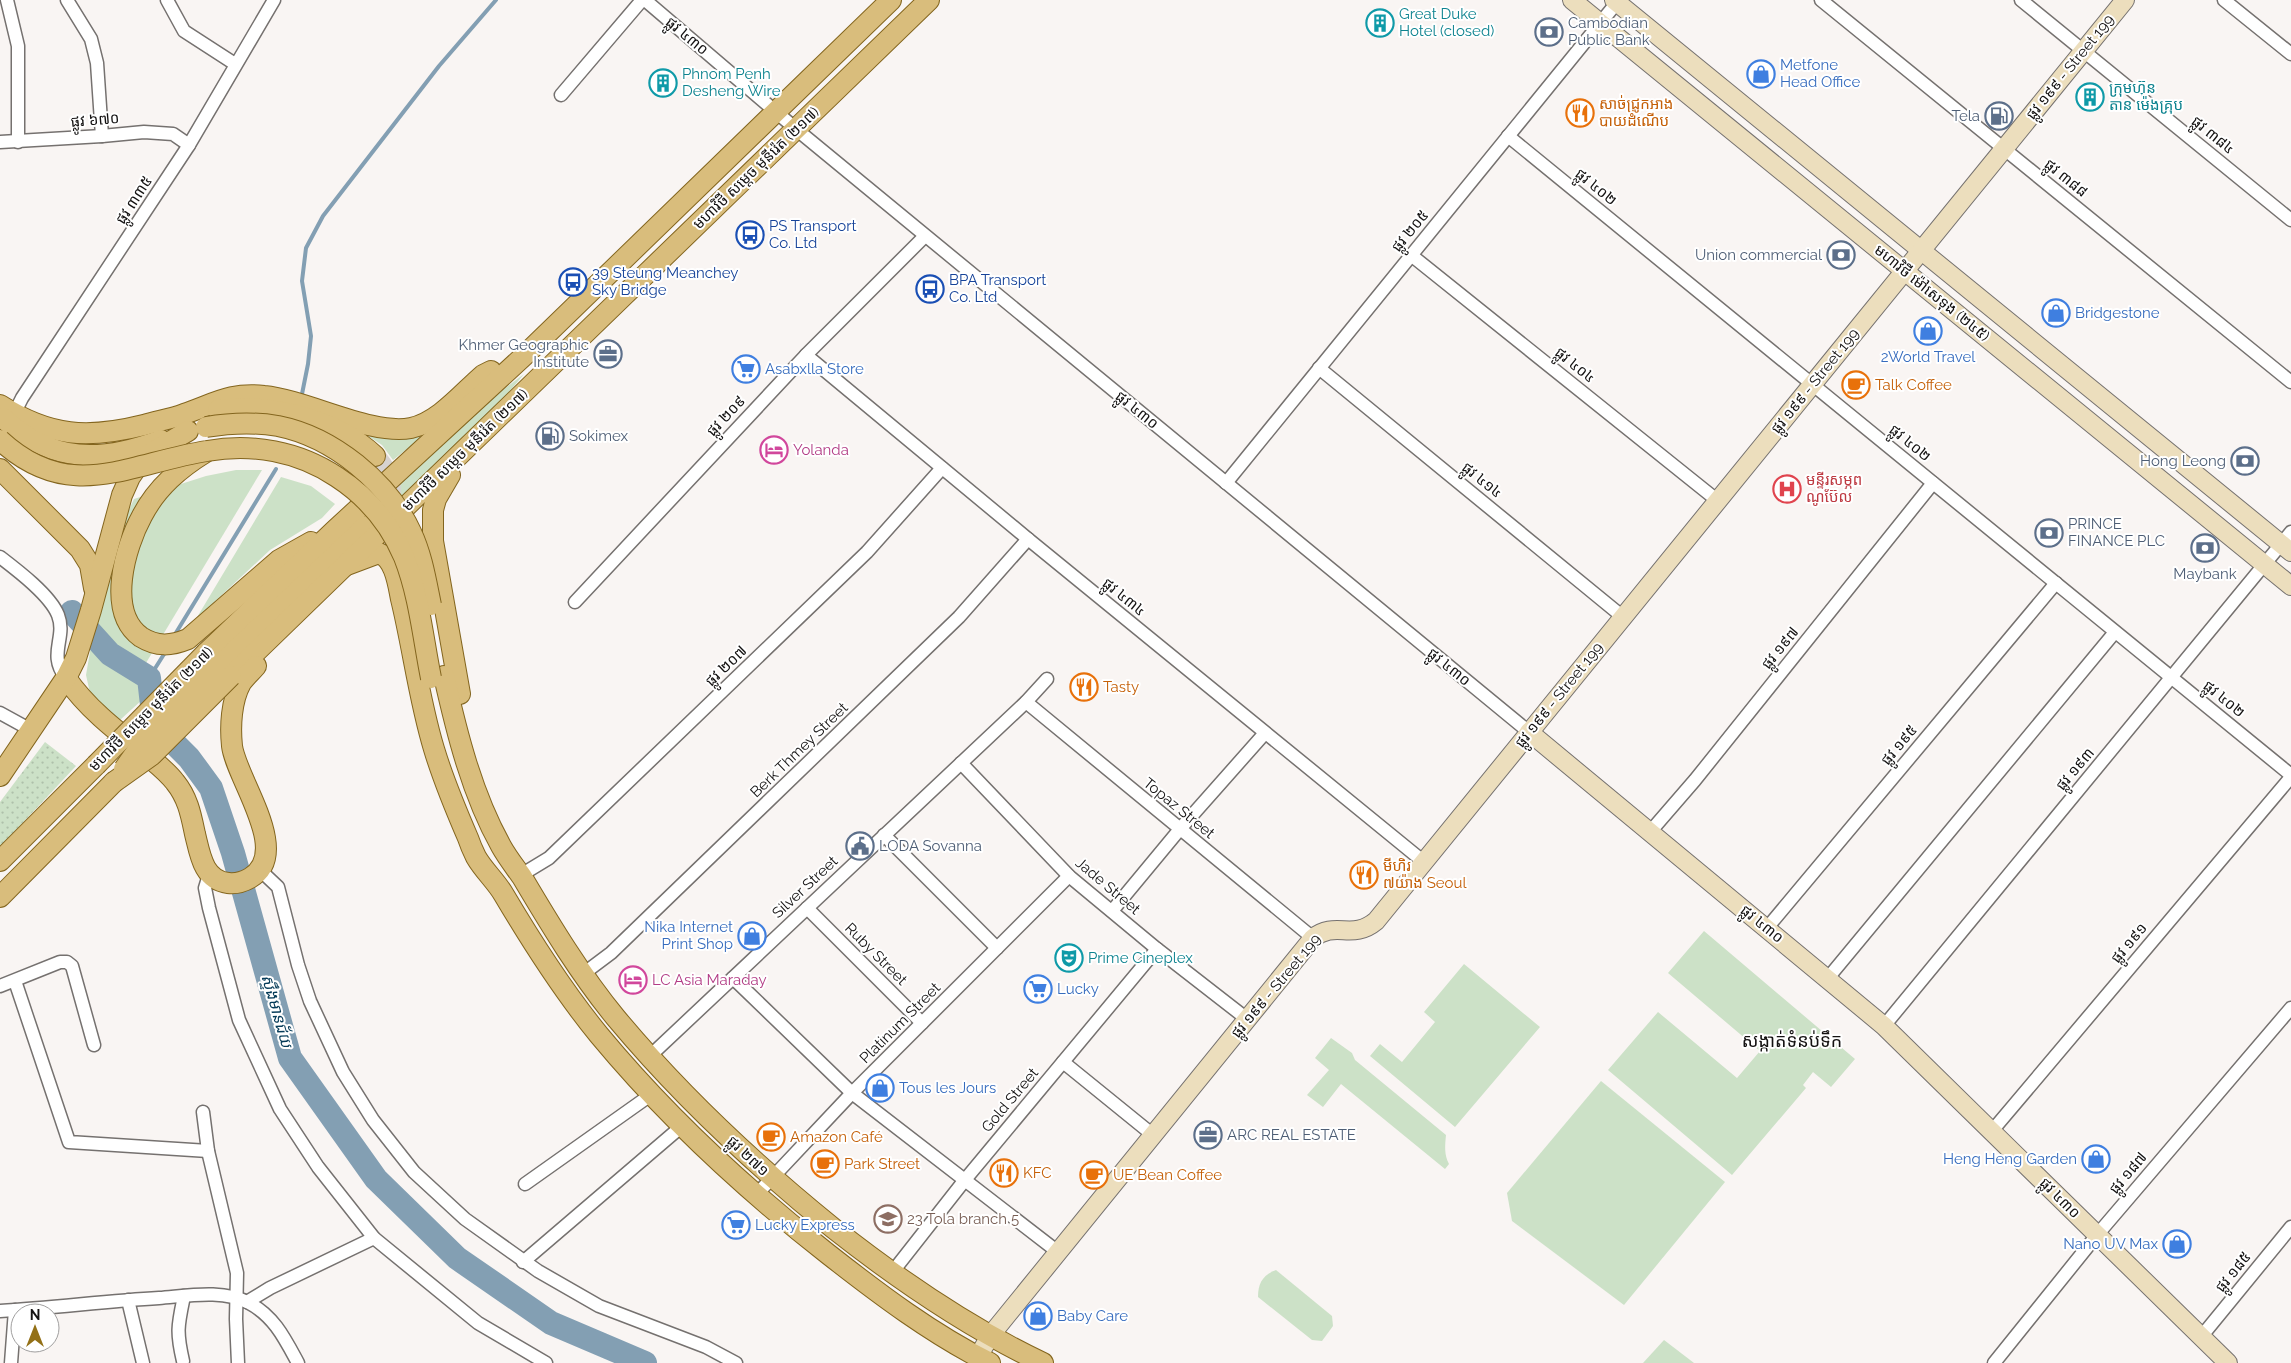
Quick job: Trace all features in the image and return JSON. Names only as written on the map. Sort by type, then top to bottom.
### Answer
[{"type":"main road","name":"មហាវិថី សម្តេច មុនីរ៉េត (២១៧)","points":[[0,897],[114,782],[141,745],[219,665],[335,530],[526,354],[891,0]]},
{"type":"main road","name":"មហាវិថី សម្តេច មុនីរ៉េត (២១៧)","points":[[0,861],[96,765],[219,665],[287,622],[929,0]]},
{"type":"main road","points":[[0,776],[66,678],[76,658],[122,495],[130,476],[139,464],[152,453],[193,424],[223,398],[246,395],[264,396],[302,403],[377,427],[409,428],[421,425],[438,415],[483,374],[526,354]]},
{"type":"main road","points":[[5,411],[31,440],[57,451],[80,455],[101,456],[137,448],[226,409],[282,412],[322,424],[366,447],[375,456]]},
{"type":"main road","points":[[193,424],[244,423],[272,425],[295,431],[343,455],[379,485],[404,519],[418,549],[447,748],[500,887]]},
{"type":"main road","points":[[0,440],[24,458],[42,468],[72,475],[91,476],[116,474],[208,450],[254,448],[282,452],[301,458],[332,473],[362,496],[390,530],[404,557],[438,677],[460,745],[479,796],[501,846],[521,876]]},
{"type":"main road","points":[[208,450],[174,475],[161,488],[143,514],[131,541],[121,590],[121,607],[124,618],[138,634],[148,641],[161,645],[175,644],[200,631],[278,560],[335,530]]},
{"type":"main road","points":[[462,454],[436,499],[433,510],[433,541],[466,721],[481,768],[511,841],[521,876]]},
{"type":"main road","points":[[0,469],[80,548],[90,565],[94,579],[93,603]]},
{"type":"main road","points":[[219,665],[366,526]]},
{"type":"main road","points":[[347,565],[380,553],[386,556],[393,568],[403,604],[428,726],[442,773],[476,858],[500,887]]},
{"type":"main road","points":[[66,678],[93,711],[175,781],[190,808],[202,863],[210,875],[218,880],[235,883],[244,881],[259,870],[265,856],[266,844],[260,821],[232,748],[231,721],[241,683],[264,657],[287,622]]},
{"type":"main road","name":"ផ្លូវ ២៧១","points":[[521,876],[553,932],[616,1018],[700,1110],[772,1178],[891,1274],[990,1336],[1043,1363]]},
{"type":"main road","name":"ផ្លូវ ២៧១","points":[[500,887],[534,944],[598,1033],[682,1126],[756,1195],[876,1291],[984,1360]]},
{"type":"street","points":[[7,0],[18,46],[18,142]]},
{"type":"street","points":[[67,0],[91,39],[97,63],[102,136]]},
{"type":"street","points":[[167,0],[184,31],[235,64]]},
{"type":"street","name":"ផ្លូវ ៣៣៥","points":[[5,411],[22,398],[189,145],[273,0]]},
{"type":"street","points":[[561,95],[643,0]]},
{"type":"street","name":"ផ្លូវ ៤៣០","points":[[643,0],[925,236],[1884,1026],[2228,1363]]},
{"type":"street","name":"មហាវិថី ម៉ៅសេទុង (២៤៥)","points":[[1572,0],[2291,586]]},
{"type":"street","name":"ផ្លូវ ៣៨៨","points":[[1821,0],[2291,382]]},
{"type":"street","name":"ផ្លូវ ៣៨៤","points":[[2021,0],[2291,220]]},
{"type":"street","name":"ផ្លូវ ១៩៩ - Street 199","points":[[984,1360],[990,1336],[1313,938],[1322,931],[1331,929],[1355,931],[1367,928],[1376,921],[2125,0]]},
{"type":"street","points":[[2224,0],[2291,54]]},
{"type":"street","name":"មហាវិថី ម៉ៅសេទុង (២៤៥)","points":[[1617,1],[1921,250],[2288,542]]},
{"type":"street","name":"ផ្លូវ ២០៥","points":[[1226,483],[1617,1]]},
{"type":"street","name":"ផ្លូវ ៦៧០","points":[[0,142],[144,132],[173,134],[189,145]]},
{"type":"street","name":"ផ្លូវ ៤០២","points":[[1508,136],[2291,776]]},
{"type":"street","name":"ផ្លូវ ២០៩","points":[[575,602],[806,354],[925,236]]},
{"type":"street","name":"ផ្លូវ ៤០៤","points":[[1411,255],[1718,500]]},
{"type":"street","name":"ផ្លូវ ៤៣៤","points":[[806,354],[1028,540],[1424,862]]},
{"type":"street","name":"ផ្លូវ ៤១៤","points":[[1320,368],[1623,617]]},
{"type":"street","name":"ផ្លូវ ២០៧","points":[[521,876],[549,858],[867,552],[942,468]]},
{"type":"street","name":"ផ្លូវ ១៩៧","points":[[1650,832],[1695,780],[1933,483]]},
{"type":"street","name":"Berk Thmey Street","points":[[583,974],[618,946],[960,617],[1028,540]]},
{"type":"street","name":"ផ្លូវ ១៩៣","points":[[1884,1026],[2264,564],[2288,542]]},
{"type":"street","points":[[0,557],[28,578],[58,615],[60,624],[57,664],[66,678]]},
{"type":"street","name":"ផ្លូវ ១៩៥","points":[[1767,928],[2056,583]]},
{"type":"street","points":[[1828,978],[2115,632]]},
{"type":"street","name":"Silver Street","points":[[650,1056],[1026,702],[1047,679]]},
{"type":"street","name":"Topaz Street","points":[[1026,702],[1313,938]]},
{"type":"street","points":[[0,713],[31,730]]},
{"type":"street","points":[[1112,911],[1265,733]]},
{"type":"street","name":"Jade Street","points":[[961,762],[1069,876],[1157,949],[1247,1019]]},
{"type":"street","name":"ផ្លូវ ១៩១","points":[[1992,1131],[2291,776]]},
{"type":"street","points":[[884,835],[997,948]]},
{"type":"street","points":[[259,870],[278,887],[298,965],[324,1034],[343,1072],[373,1120],[414,1172],[465,1219],[523,1262],[598,1306],[706,1347],[736,1363]]},
{"type":"street","points":[[210,875],[205,888],[239,1020],[260,1070],[280,1109],[318,1167],[374,1238],[478,1323],[541,1362]]},
{"type":"street","name":"Platinum Street","points":[[756,1195],[852,1093],[1069,876]]},
{"type":"street","name":"Ruby Street","points":[[808,908],[922,1023]]},
{"type":"street","name":"Gold Street","points":[[891,1274],[964,1181],[1157,949]]},
{"type":"street","points":[[0,986],[60,962],[67,962],[72,966],[94,1045]]},
{"type":"street","points":[[733,978],[852,1093],[1058,1252]]},
{"type":"street","points":[[15,981],[69,1142],[208,1151]]},
{"type":"street","name":"ផ្លូវ ១៨៧","points":[[1994,1363],[2098,1235],[2291,1008]]},
{"type":"street","points":[[1063,1062],[1153,1135]]},
{"type":"street","points":[[525,1184],[652,1094]]},
{"type":"street","points":[[203,1112],[208,1151],[238,1273],[242,1300],[238,1363]]},
{"type":"street","points":[[523,1262],[682,1126]]},
{"type":"street","name":"ផ្លូវ ១៨៥","points":[[2201,1337],[2291,1227]]},
{"type":"street","points":[[242,1300],[374,1238]]},
{"type":"street","points":[[60,1306],[184,1296],[225,1295],[242,1300],[264,1313],[278,1326],[298,1363]]},
{"type":"street","points":[[182,1361],[177,1324],[184,1296]]},
{"type":"street","points":[[128,1300],[143,1363]]},
{"type":"green space","points":[[524,374],[485,421],[400,505],[398,480],[476,410]]},
{"type":"green space","points":[[436,426],[393,460],[382,445],[365,434]]},
{"type":"green space","points":[[236,470],[262,470],[143,668],[110,645],[95,630],[127,514],[134,499],[206,476]]},
{"type":"green space","points":[[281,477],[311,486],[335,504],[322,518],[270,550],[196,619]]},
{"type":"green space","points":[[91,646],[104,661],[141,684],[143,699],[120,720],[90,693],[86,675]]},
{"type":"green space","points":[[45,742],[76,766],[0,847],[0,802]]},
{"type":"green space","points":[[1704,931],[1855,1059],[1831,1087],[1813,1072],[1803,1085],[1806,1088],[1732,1175],[1608,1070],[1658,1012],[1737,1078],[1760,1051],[1668,973]]},
{"type":"green space","points":[[1464,964],[1540,1027],[1455,1127],[1370,1056],[1380,1044],[1402,1062],[1435,1022],[1424,1012]]},
{"type":"green space","points":[[1331,1038],[1352,1053],[1355,1060],[1446,1135],[1445,1146],[1449,1164],[1445,1169],[1341,1084],[1323,1107],[1307,1095],[1329,1070],[1315,1058]]},
{"type":"green space","points":[[1601,1081],[1725,1182],[1624,1305],[1512,1221],[1507,1193]]},
{"type":"green space","points":[[1276,1270],[1332,1316],[1333,1326],[1322,1341],[1312,1340],[1258,1297],[1262,1280]]},
{"type":"green space","points":[[1664,1340],[1694,1363],[1643,1363]]},
{"type":"waterway","points":[[302,394],[311,336],[302,281],[306,248],[323,216],[439,66],[496,0]]},
{"type":"waterway","points":[[174,636],[276,469]]},
{"type":"waterway","name":"ស្ទឹងមានជ័យ","points":[[72,612],[110,654],[149,678],[154,723],[189,758],[211,788],[233,853],[290,1058],[376,1179],[457,1258],[551,1323],[645,1363]]},
{"type":"waterway","points":[[149,678],[166,651]]},
{"type":"tunnel","points":[[375,456],[387,474],[391,495]]},
{"type":"place","name":"Great Duke Hotel (closed)","points":[[1380,23]]},
{"type":"place","name":"Cambodian Public Bank","points":[[1549,32]]},
{"type":"place","name":"Metfone Head Office","points":[[1761,74]]},
{"type":"place","name":"Phnom Penh Desheng Wire","points":[[663,83]]},
{"type":"place","name":"ក្រុមហ៊ុន តាន ម៉េងគ្រុប","points":[[2090,97]]},
{"type":"place","name":"សាច់ជ្រូកអាង បាយដំណើប","points":[[1580,113]]},
{"type":"place","name":"Tela","points":[[1999,116]]},
{"type":"place","name":"PS Transport Co. Ltd","points":[[750,235]]},
{"type":"place","name":"Union commercial","points":[[1841,255]]},
{"type":"place","name":"39 Steung Meanchey Sky Bridge","points":[[573,282]]},
{"type":"place","name":"BPA Transport Co. Ltd","points":[[930,289]]},
{"type":"place","name":"Bridgestone","points":[[2056,313]]},
{"type":"place","name":"2World Travel","points":[[1928,331]]},
{"type":"place","name":"Khmer Geographic Institute","points":[[608,354]]},
{"type":"place","name":"Asabxlla Store","points":[[746,369]]},
{"type":"place","name":"Talk Coffee","points":[[1856,385]]},
{"type":"place","name":"Sokimex","points":[[550,436]]},
{"type":"place","name":"Yolanda","points":[[774,450]]},
{"type":"place","name":"Hong Leong","points":[[2245,461]]},
{"type":"place","name":"មន្ទីរសម្ភព ណូប៊ែល","points":[[1787,489]]},
{"type":"place","name":"PRINCE FINANCE PLC","points":[[2049,533]]},
{"type":"place","name":"Maybank","points":[[2205,548]]},
{"type":"place","name":"Tasty","points":[[1084,687]]},
{"type":"place","name":"LODA Sovanna","points":[[860,846]]},
{"type":"place","name":"មីហិរ ៧យ៉ាង Seoul","points":[[1364,875]]},
{"type":"place","name":"Nika Internet Print Shop","points":[[752,936]]},
{"type":"place","name":"Prime Cineplex","points":[[1069,958]]},
{"type":"place","name":"LC Asia Maraday","points":[[633,980]]},
{"type":"place","name":"Lucky","points":[[1038,989]]},
{"type":"place","name":"Tous les Jours","points":[[880,1088]]},
{"type":"place","name":"ARC REAL ESTATE","points":[[1208,1135]]},
{"type":"place","name":"Amazon Café","points":[[771,1137]]},
{"type":"place","name":"Heng Heng Garden","points":[[2096,1159]]},
{"type":"place","name":"Park Street","points":[[825,1164]]},
{"type":"place","name":"KFC","points":[[1004,1173]]},
{"type":"place","name":"UE Bean Coffee","points":[[1094,1175]]},
{"type":"place","name":"23 Tola branch 5","points":[[888,1219]]},
{"type":"place","name":"Lucky Express","points":[[736,1225]]},
{"type":"place","name":"Nano UV Max","points":[[2177,1244]]},
{"type":"place","name":"Baby Care","points":[[1038,1316]]},
{"type":"district","name":"សង្កាត់ទំនប់ទឹក","points":[[1792,1040]]}]
